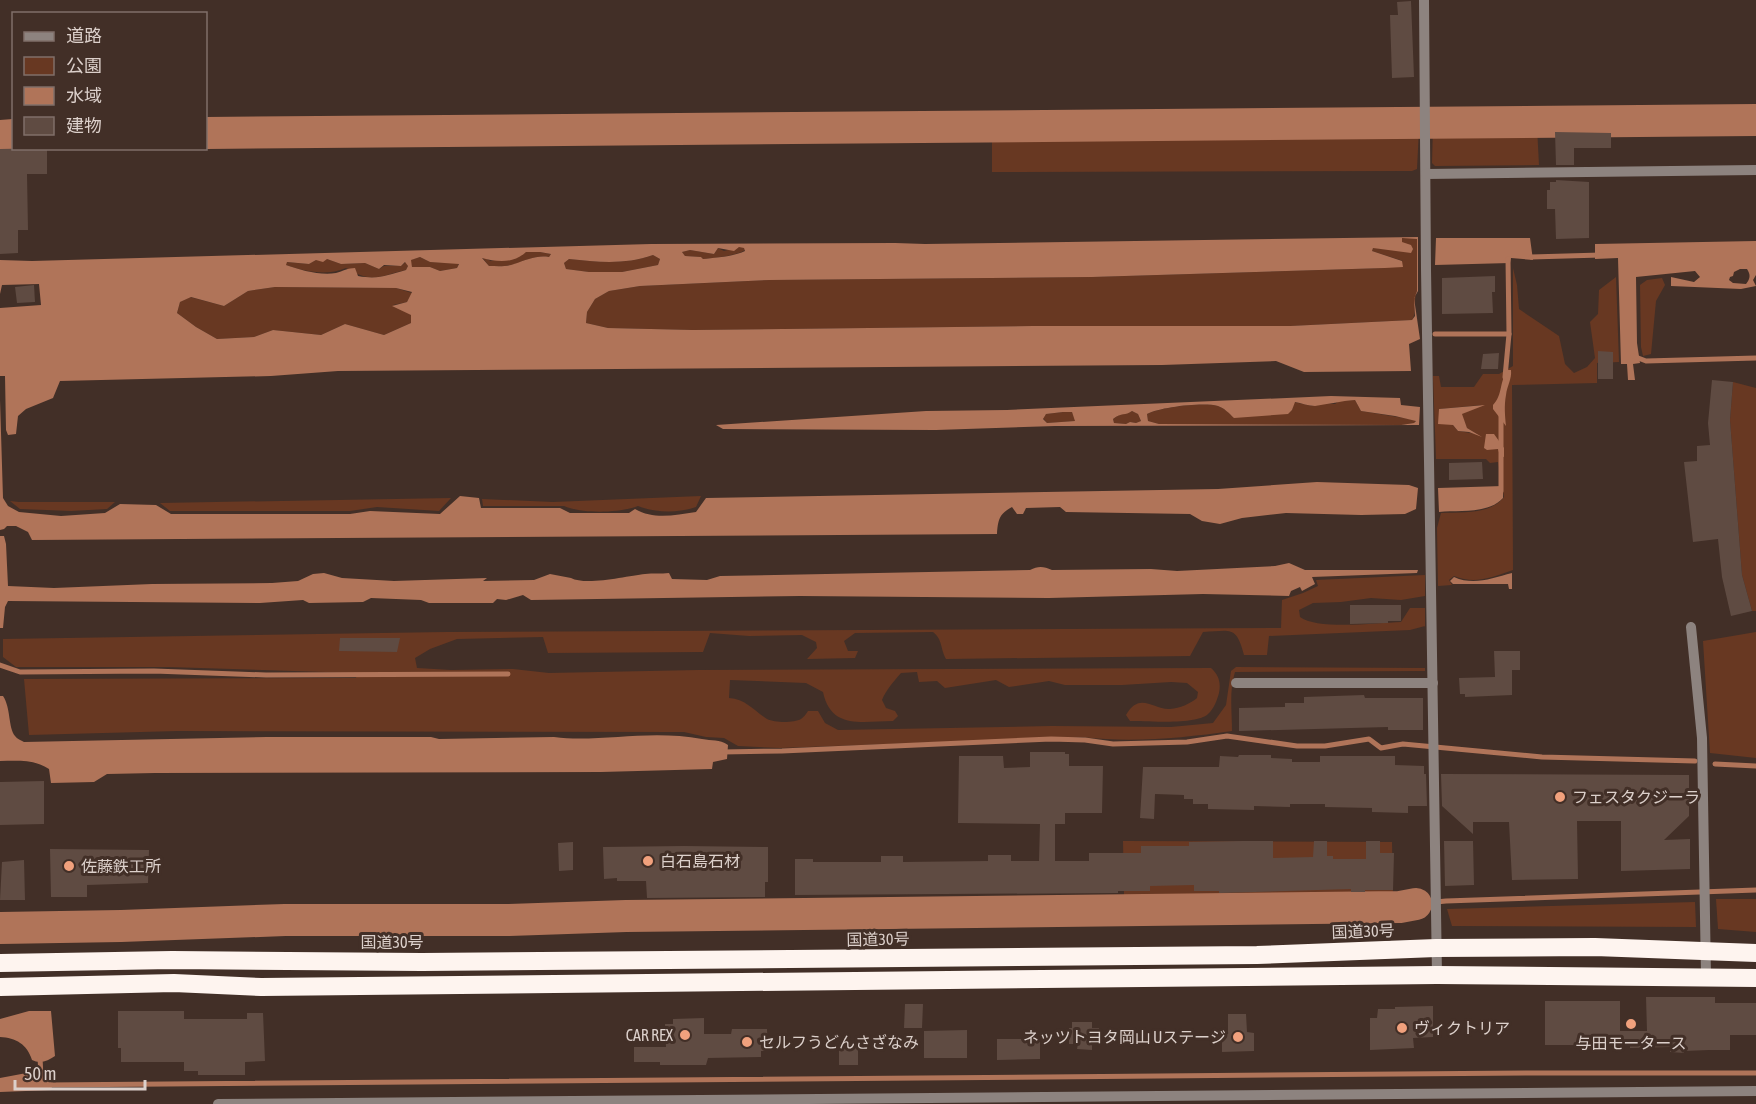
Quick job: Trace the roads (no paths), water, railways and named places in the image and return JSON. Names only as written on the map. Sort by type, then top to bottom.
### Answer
[{"type":"highway","name":"国道30号","points":[[0,963],[172,960],[422,962],[1233,955],[1436,948],[1595,947],[1756,953]]},
{"type":"highway","points":[[0,987],[174,983],[261,987],[1437,975],[1756,978]]},
{"type":"street","points":[[1424,0],[1437,975]]},
{"type":"street","points":[[1426,174],[1756,170]]},
{"type":"street","points":[[1691,627],[1702,738],[1706,976]]},
{"type":"street","points":[[1236,683],[1433,683]]},
{"type":"street","points":[[218,1104],[934,1101],[1756,1091]]},
{"type":"water","points":[[1418,237],[1418,291],[1415,296],[1417,291],[1417,239],[1402,238],[1402,242],[1411,245],[1413,249],[1411,253],[1373,248],[1372,251],[1402,261],[1403,267],[1092,277],[770,280],[640,286],[609,291],[595,299],[587,312],[586,323],[608,328],[693,330],[1290,326],[1412,320],[1415,316],[1414,299],[1420,339],[1409,344],[1411,371],[1304,372],[1276,361],[1162,365],[338,371],[271,376],[60,381],[53,398],[26,409],[18,416],[16,434],[8,435],[6,430],[5,376],[0,376],[0,308],[41,305],[39,284],[2,285],[0,294],[0,260],[651,244],[925,244]],"holes":[[[739,247],[744,248],[745,251],[703,259],[685,256],[682,252],[690,250],[714,254],[718,248],[734,251]],[[526,252],[551,254],[549,257],[536,257],[505,266],[489,266],[482,258],[499,261],[516,259]],[[653,255],[660,259],[658,265],[622,272],[566,269],[564,263],[569,259],[622,261]],[[420,257],[430,262],[459,264],[457,268],[440,271],[430,267],[412,267],[411,260]],[[327,259],[341,264],[365,263],[379,269],[384,265],[401,266],[405,262],[408,266],[406,270],[372,277],[358,276],[355,268],[324,274],[286,265],[287,262],[309,264],[316,260],[323,262]],[[275,287],[396,288],[412,292],[407,302],[392,306],[411,315],[411,323],[384,335],[345,324],[321,335],[273,330],[254,337],[217,339],[177,313],[180,302],[191,297],[224,306],[248,291]]]},
{"type":"water","points":[[1436,238],[1530,238],[1533,260],[1511,258],[1510,263],[1435,265]]},
{"type":"water","points":[[1756,241],[1756,275],[1753,280],[1756,286],[1741,289],[1671,286],[1671,277],[1694,282],[1700,277],[1695,271],[1636,277],[1637,343],[1640,363],[1633,364],[1635,380],[1628,380],[1627,364],[1621,364],[1618,258],[1595,259],[1595,244]],"holes":[[[1747,269],[1750,277],[1746,284],[1733,283],[1729,280],[1734,272]]]},
{"type":"water","points":[[1508,370],[1511,370],[1511,373],[1505,399],[1506,426],[1493,409],[1493,405]]},
{"type":"water","points":[[1331,396],[1400,398],[1401,405],[1420,407],[1419,425],[1055,426],[936,430],[723,429],[716,425],[926,411],[1007,410]],"holes":[[[1355,400],[1361,411],[1416,421],[1401,425],[1159,424],[1148,421],[1147,414],[1172,407],[1211,405],[1222,408],[1234,418],[1288,414],[1295,402],[1315,406]],[[1072,412],[1075,421],[1047,423],[1043,419],[1046,414]],[[1130,412],[1138,414],[1141,421],[1126,424],[1114,423],[1113,419]]]},
{"type":"water","points":[[0,400],[3,498],[8,506],[19,512],[61,516],[105,513],[120,504],[156,505],[171,514],[350,514],[370,511],[440,514],[460,496],[479,498],[481,508],[560,508],[570,513],[629,513],[635,509],[650,515],[665,516],[696,512],[706,498],[1218,489],[1317,482],[1409,485],[1418,488],[1416,509],[1405,514],[1286,513],[1242,518],[1220,524],[1202,521],[1190,514],[1066,512],[1060,507],[1026,508],[1023,514],[1017,514],[1012,507],[1000,518],[997,534],[32,540],[28,532],[16,526],[7,526],[0,530]]},
{"type":"water","points":[[1485,405],[1462,414],[1467,428],[1482,437],[1458,431],[1453,425],[1438,424],[1439,409]]},
{"type":"water","points":[[1486,434],[1494,434],[1504,448],[1504,457],[1500,456],[1498,449],[1484,448]]},
{"type":"water","points":[[1503,486],[1503,498],[1490,507],[1439,512],[1438,488]]},
{"type":"water","points":[[0,536],[4,536],[6,544],[8,586],[54,588],[272,583],[298,581],[313,574],[324,573],[342,578],[394,581],[487,578],[483,581],[534,580],[550,574],[586,581],[669,573],[672,579],[707,580],[720,576],[1030,570],[1041,567],[1052,570],[1177,571],[1275,566],[1289,563],[1305,570],[1418,570],[1417,573],[1312,577],[1315,584],[1302,591],[1300,587],[1291,591],[1289,596],[1203,594],[1049,598],[800,596],[531,600],[523,595],[506,600],[497,599],[493,603],[429,603],[421,600],[371,598],[363,602],[309,603],[303,600],[260,603],[8,601],[5,607],[3,628],[0,628]]},
{"type":"water","points":[[1512,573],[1512,589],[1509,589],[1508,584],[1453,584],[1450,581],[1454,577],[1469,581]]},
{"type":"water","points":[[0,696],[3,696],[6,701],[13,732],[24,742],[267,737],[431,737],[439,739],[554,737],[578,739],[660,735],[722,742],[728,745],[727,759],[713,762],[712,769],[601,772],[107,774],[94,782],[51,783],[49,769],[43,766],[25,761],[0,761]]},
{"type":"water","points":[[29,1011],[51,1011],[55,1056],[47,1061],[32,1060],[20,1043],[0,1037],[0,1019]]},
{"type":"water","points":[[44,1072],[51,1079],[52,1090],[0,1092],[0,1078]]},
{"type":"waterway","points":[[207,133],[1756,120]]},
{"type":"waterway","points":[[0,136],[12,135]]},
{"type":"waterway","points":[[1531,257],[1601,255]]},
{"type":"waterway","points":[[1505,377],[1509,334],[1508,259]]},
{"type":"waterway","points":[[1435,334],[1509,334]]},
{"type":"waterway","points":[[1633,356],[1646,361],[1756,358]]},
{"type":"waterway","points":[[1501,413],[1501,491]]},
{"type":"waterway","points":[[0,665],[20,672],[154,671],[266,675],[508,674]]},
{"type":"waterway","points":[[722,752],[1051,739],[1113,744],[1187,742],[1227,736],[1297,746],[1325,746],[1369,739],[1381,748],[1403,744],[1542,757],[1695,761]]},
{"type":"waterway","points":[[1715,764],[1756,766]]},
{"type":"waterway","points":[[1416,904],[1756,890]]},
{"type":"waterway","points":[[0,928],[285,920],[509,920],[626,916],[1400,907],[1416,904]]},
{"type":"waterway","points":[[42,928],[43,938]]},
{"type":"waterway","points":[[40,1057],[41,1077]]},
{"type":"waterway","points":[[45,1085],[1756,1073]]},
{"type":"place","name":"フェスタクジーラ","points":[[1560,797]]},
{"type":"place","name":"白石島石材","points":[[648,861]]},
{"type":"place","name":"佐藤鉄工所","points":[[69,866]]},
{"type":"place","name":"与田モータース","points":[[1631,1024]]},
{"type":"place","name":"ヴィクトリア","points":[[1402,1028]]},
{"type":"place","name":"CAR REX","points":[[685,1035]]},
{"type":"place","name":"ネッツトヨタ岡山 Uステージ","points":[[1238,1037]]},
{"type":"place","name":"セルフうどんさざなみ","points":[[747,1042]]}]
